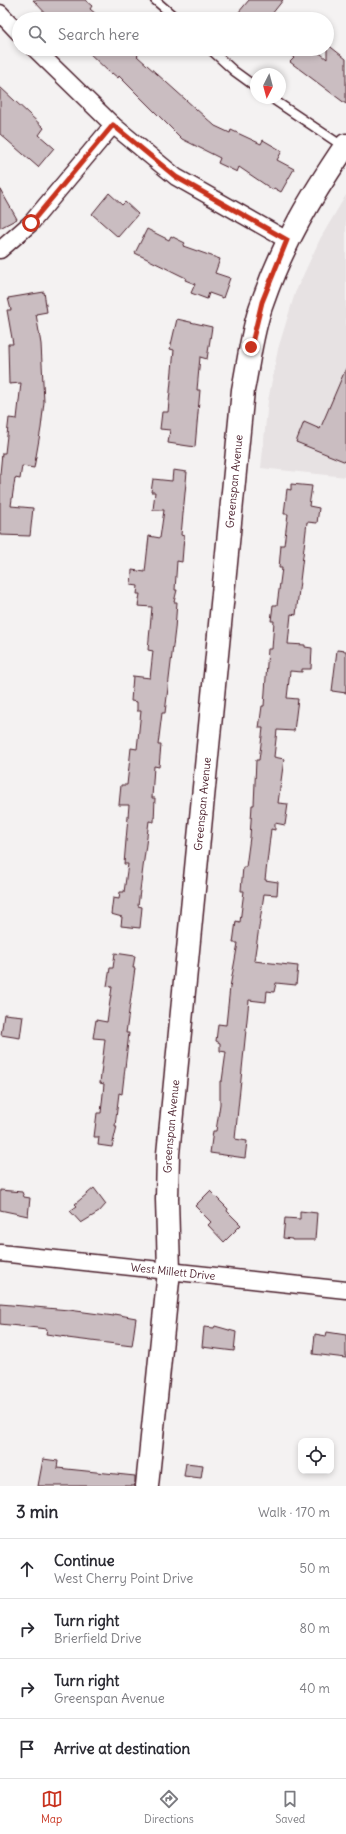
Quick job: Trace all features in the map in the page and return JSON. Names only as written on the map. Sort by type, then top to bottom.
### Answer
[{"type":"street","points":[[0,13],[12,26]]},
{"type":"street","points":[[43,56],[113,125],[176,177],[287,240]]},
{"type":"street","points":[[0,250],[31,223],[113,125]]},
{"type":"street","name":"Greenspan Avenue","points":[[147,1486],[169,1272],[167,1199],[168,1154],[243,390],[262,302],[287,240],[301,214],[345,146]]},
{"type":"street","name":"West Millett Drive","points":[[0,1253],[346,1290]]},
{"type":"lane","points":[[155,0],[168,12]]},
{"type":"lane","points":[[218,56],[250,83]]},
{"type":"lane","points":[[280,104],[345,146]]},
{"type":"shaded area","points":[[346,195],[346,477],[261,468],[268,401],[278,349],[295,293],[320,239]]},
{"type":"building","points":[[33,0],[85,0],[92,6],[90,9],[94,12],[44,12]]},
{"type":"building","points":[[249,0],[283,0],[274,12],[239,12]]},
{"type":"building","points":[[334,50],[346,59],[346,104],[290,62],[294,58],[292,56],[323,56],[327,59],[327,56],[334,56]]},
{"type":"building","points":[[92,56],[137,56],[215,126],[230,133],[231,130],[261,144],[263,140],[282,151],[277,160],[294,169],[281,192],[274,188],[273,190],[239,167],[237,172],[218,163],[220,158],[182,139],[119,76],[118,78],[112,73],[111,74]]},
{"type":"building","points":[[0,87],[44,128],[39,135],[54,148],[38,167],[0,134]]},
{"type":"building","points":[[0,189],[17,219],[0,228]]},
{"type":"building","points":[[109,193],[122,205],[125,202],[138,214],[118,237],[92,214]]},
{"type":"building","points":[[147,229],[169,240],[171,236],[185,243],[183,246],[220,259],[215,273],[230,278],[223,298],[209,293],[207,299],[191,293],[195,284],[135,253]]},
{"type":"building","points":[[44,292],[47,312],[36,314],[41,344],[44,402],[41,428],[34,468],[22,466],[20,479],[15,478],[11,506],[33,508],[30,536],[0,535],[0,474],[2,453],[5,453],[9,418],[17,419],[21,383],[9,384],[8,344],[13,344],[7,310],[11,310],[8,298]]},
{"type":"building","points":[[177,319],[212,327],[207,359],[200,357],[197,390],[200,390],[195,447],[168,443],[170,430],[160,429],[162,412],[168,412],[174,350],[170,349]]},
{"type":"building","points":[[346,368],[346,462],[296,442],[304,422],[320,429]]},
{"type":"building","points":[[173,470],[187,472],[181,535],[184,536],[182,562],[177,561],[175,590],[177,590],[174,602],[177,602],[175,629],[165,713],[162,713],[158,745],[161,745],[159,767],[154,766],[152,798],[155,798],[154,822],[149,821],[138,906],[142,907],[140,928],[121,926],[122,917],[111,914],[113,898],[119,899],[120,892],[124,892],[128,864],[124,864],[129,805],[119,805],[121,785],[127,785],[131,748],[137,749],[141,711],[137,711],[137,702],[131,701],[133,676],[150,678],[153,651],[148,650],[152,607],[138,606],[140,594],[137,594],[138,586],[131,585],[132,570],[145,572],[149,536],[160,538],[164,510],[153,510],[155,492],[151,492],[153,479],[172,481]]},
{"type":"building","points":[[291,484],[312,486],[309,506],[319,508],[317,523],[307,522],[296,615],[291,614],[288,644],[305,645],[305,647],[312,648],[311,669],[302,669],[302,672],[290,671],[287,698],[298,699],[294,731],[277,730],[274,757],[284,759],[278,803],[288,804],[285,825],[275,823],[275,830],[271,829],[265,880],[278,882],[277,895],[264,894],[254,961],[298,966],[296,985],[276,983],[274,992],[267,991],[266,1002],[249,1000],[235,1139],[247,1141],[245,1158],[210,1153],[213,1131],[216,1131],[220,1104],[220,1081],[222,1081],[226,1052],[220,1051],[220,1043],[216,1041],[218,1024],[226,1025],[230,987],[238,943],[233,943],[236,921],[240,922],[244,891],[241,891],[243,867],[246,867],[252,805],[254,805],[256,760],[259,760],[263,728],[259,728],[262,706],[264,706],[268,649],[272,649],[274,621],[271,621],[273,605],[277,605],[282,568],[279,568],[281,545],[284,545],[288,514],[284,514],[287,489],[291,490]]},
{"type":"building","points":[[337,650],[346,651],[346,693],[332,691]]},
{"type":"building","points":[[115,953],[135,956],[133,968],[135,968],[126,1033],[129,1033],[122,1094],[119,1093],[115,1126],[117,1126],[112,1147],[98,1145],[99,1137],[94,1137],[97,1113],[101,1113],[104,1084],[100,1083],[105,1039],[93,1038],[96,1020],[107,1022],[112,987],[107,986],[110,968],[113,968]]},
{"type":"building","points":[[4,1014],[23,1016],[20,1038],[1,1035]]},
{"type":"building","points":[[94,1188],[106,1204],[99,1212],[81,1223],[70,1211],[77,1206],[75,1204]]},
{"type":"building","points":[[0,1190],[22,1192],[24,1197],[30,1198],[28,1216],[0,1210]]},
{"type":"building","points":[[210,1191],[241,1225],[224,1242],[208,1225],[211,1222],[195,1206]]},
{"type":"building","points":[[300,1211],[317,1213],[315,1240],[292,1240],[283,1238],[285,1218],[300,1219]]},
{"type":"building","points":[[0,1304],[69,1310],[114,1316],[114,1314],[136,1318],[132,1346],[46,1334],[47,1329],[0,1324]]},
{"type":"building","points":[[215,1326],[236,1332],[234,1351],[202,1347],[204,1327],[214,1328]]},
{"type":"building","points":[[327,1332],[346,1335],[346,1358],[313,1354],[315,1334],[326,1336]]},
{"type":"building","points":[[43,1459],[58,1461],[57,1468],[135,1476],[135,1486],[38,1486]]},
{"type":"building","points":[[186,1463],[203,1465],[201,1478],[184,1476]]},
{"type":"route","points":[[31,223],[113,125],[176,177],[205,195],[287,240],[262,302],[251,347]]}]
